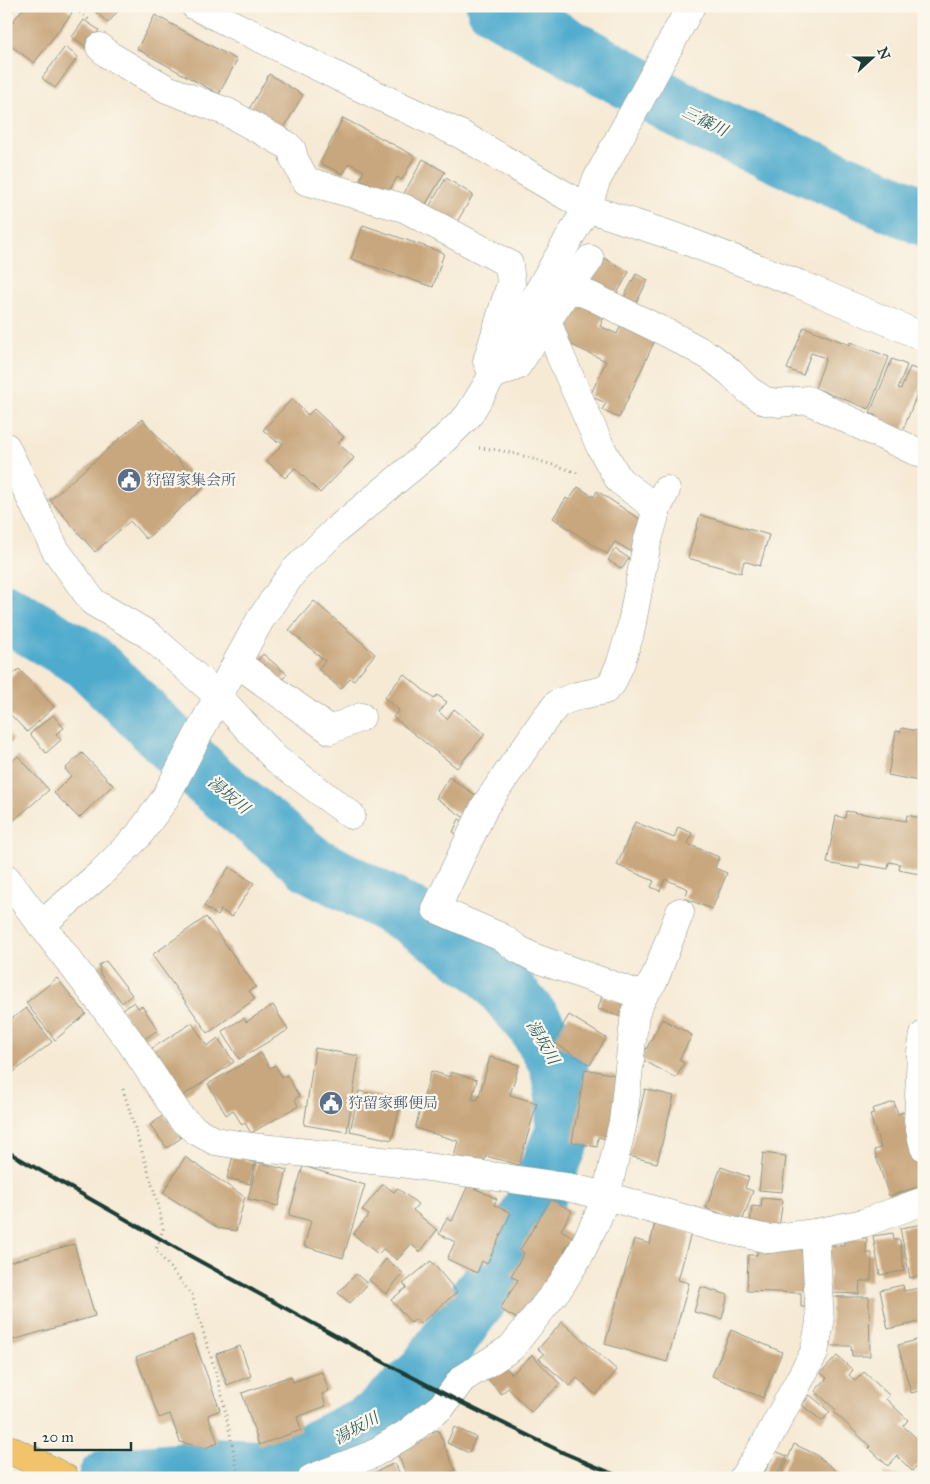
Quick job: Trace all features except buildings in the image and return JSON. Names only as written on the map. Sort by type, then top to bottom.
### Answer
[{"type":"main road","points":[[6,1448],[65,1478]]},
{"type":"street","points":[[195,6],[355,85],[462,134],[587,208],[679,238],[799,284],[924,337]]},
{"type":"street","points":[[493,375],[517,366],[547,320],[557,283],[596,181],[690,6]]},
{"type":"street","points":[[100,47],[109,55],[167,89],[227,112],[287,145],[292,150],[294,159],[306,181],[404,208],[509,264],[591,296],[671,335],[711,358],[730,372],[748,390],[765,401],[779,403],[808,400],[915,451],[924,453]]},
{"type":"street","points":[[41,925],[100,874],[138,836],[164,800],[260,620],[293,572],[336,530],[434,449],[468,416],[493,375],[557,283],[590,259]]},
{"type":"street","points":[[493,375],[487,361],[511,283],[509,264]]},
{"type":"street","points":[[547,320],[560,355],[600,446],[620,480],[662,499],[647,543],[630,633],[621,662],[612,682],[605,690],[577,696],[558,703],[544,720],[485,806],[436,909],[501,937],[535,958],[643,996]]},
{"type":"street","points":[[6,447],[55,549],[93,602],[149,635],[215,702],[276,759],[351,815]]},
{"type":"street","points":[[236,663],[330,730],[361,717]]},
{"type":"street","points":[[6,878],[128,1040],[181,1118],[196,1130],[215,1141],[252,1147],[400,1163],[567,1187],[606,1196],[710,1226],[769,1238],[864,1223],[924,1201]]},
{"type":"street","points":[[312,1478],[371,1455],[400,1438],[442,1406],[462,1379],[511,1348],[561,1285],[580,1254],[606,1196],[623,1122],[635,1013],[643,996],[654,980],[680,912]]},
{"type":"street","points":[[924,1035],[921,1052],[918,1121],[924,1147]]},
{"type":"street","points":[[743,1478],[766,1442],[814,1353],[820,1323],[815,1232]]},
{"type":"path","points":[[478,448],[506,452],[572,470],[599,484],[609,486],[620,480]]},
{"type":"path","points":[[123,1088],[158,1204],[163,1229],[156,1250],[192,1295],[221,1390],[234,1448],[238,1478]]},
{"type":"waterway","name":"三篠川","points":[[495,6],[703,122],[924,217]]},
{"type":"waterway","name":"湯坂川","points":[[6,613],[88,661],[209,780],[311,864],[411,916],[489,970],[535,1024],[558,1063],[565,1102],[564,1133],[513,1252],[425,1374],[375,1420],[290,1462],[262,1469],[207,1467],[177,1472],[107,1478]]},
{"type":"railway","points":[[6,1151],[192,1257],[389,1365],[564,1453],[623,1478]]},
{"type":"place","name":"狩留家集会所","points":[[129,480]]},
{"type":"place","name":"狩留家郵便局","points":[[331,1103]]}]
